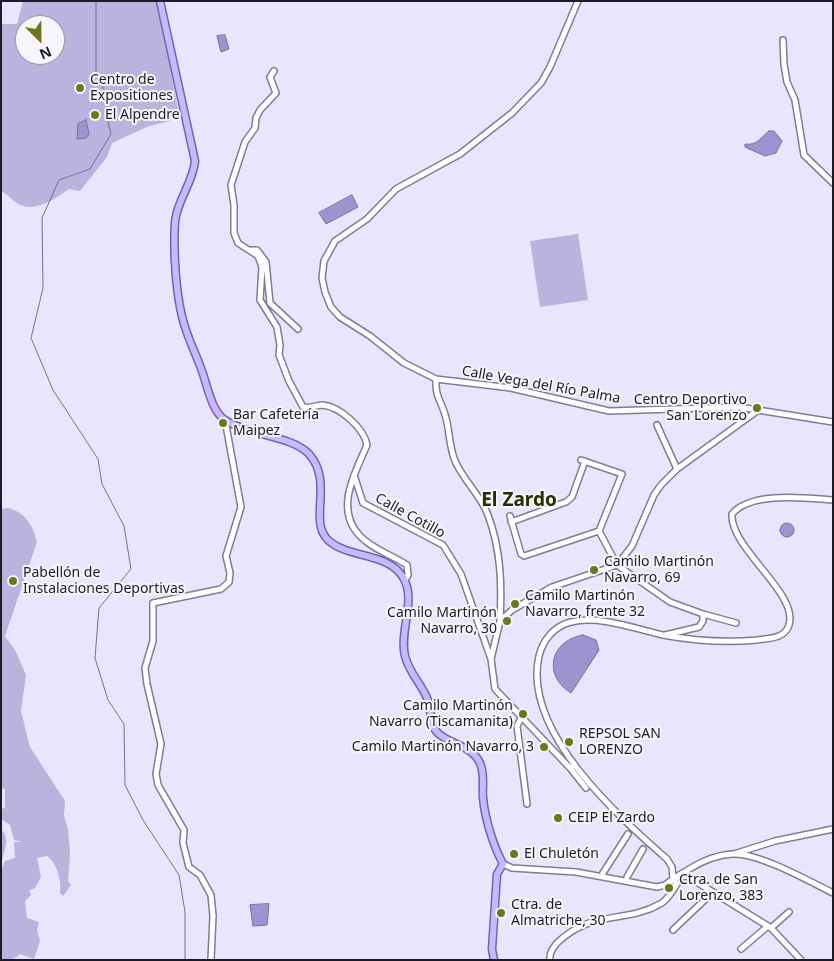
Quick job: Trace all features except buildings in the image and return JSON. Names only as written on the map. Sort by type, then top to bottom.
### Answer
[{"type":"main road","points":[[160,1],[195,161],[194,173],[175,222],[178,290],[181,310],[214,404],[225,420],[308,452],[320,472],[323,485],[320,515],[322,529],[327,539],[337,546],[392,567],[405,580],[407,603],[403,637],[404,655],[409,670],[428,698],[433,728],[438,733],[472,753],[480,763],[484,806],[497,854],[503,864],[496,874],[492,949],[494,960]]},
{"type":"street","name":"Calle Vega del Río Palma","points":[[578,1],[546,75],[512,113],[460,154],[396,189],[367,219],[335,241],[324,261],[322,278],[331,307],[340,317],[370,336],[404,362],[436,379],[511,388],[609,411],[739,407],[757,412],[833,422]]},
{"type":"street","points":[[783,40],[787,82],[795,100],[804,155],[833,183]]},
{"type":"street","points":[[274,71],[270,77],[276,93],[260,110],[256,118],[255,128],[245,142],[231,185],[234,206],[234,233],[238,244],[251,250],[258,256],[262,268],[260,300],[277,327],[280,345],[279,355],[289,381],[303,407],[322,405],[338,411],[357,426],[366,438],[367,445],[349,486],[347,502],[355,529],[360,537],[407,565],[408,575],[405,580]]},
{"type":"street","points":[[251,250],[257,250],[266,262],[270,303],[298,329]]},
{"type":"street","points":[[436,379],[436,392],[446,419],[452,453],[461,471],[485,508],[498,553],[502,585],[500,621],[490,659],[495,689],[570,768],[586,788]]},
{"type":"street","points":[[500,621],[512,610],[552,587],[618,564],[632,546],[654,495],[677,470],[757,412]]},
{"type":"street","points":[[211,960],[213,916],[210,895],[200,874],[189,867],[183,843],[184,830],[158,785],[156,774],[161,744],[145,668],[153,642],[153,603],[221,589],[229,582],[230,573],[226,556],[241,507],[225,420]]},
{"type":"street","points":[[657,425],[677,470]]},
{"type":"street","points":[[583,461],[622,474],[599,531],[524,556],[521,554],[510,519],[566,502],[572,497],[583,461]]},
{"type":"street","name":"Calle Cotillo","points":[[354,475],[363,503],[443,545],[461,574],[490,659]]},
{"type":"street","points":[[549,958],[553,947],[568,933],[587,923],[638,912],[666,901],[677,884],[673,879],[672,868],[667,859],[616,812],[576,764],[552,729],[540,698],[537,666],[541,649],[550,634],[559,626],[584,620],[605,622],[665,635],[727,643],[776,638],[785,632],[789,625],[790,616],[786,605],[764,570],[734,532],[732,514],[737,507],[767,499],[833,500]]},
{"type":"street","points":[[599,531],[618,564],[670,602],[702,614],[736,623]]},
{"type":"street","points":[[665,635],[700,627],[703,621],[702,614]]},
{"type":"street","points":[[522,718],[517,726],[527,804]]},
{"type":"street","points":[[570,768],[576,764]]},
{"type":"street","points":[[503,864],[512,868],[576,872],[657,887],[665,886],[694,865],[711,858],[733,854],[775,841],[833,829]]},
{"type":"street","points":[[604,873],[628,834]]},
{"type":"street","points":[[627,877],[643,850]]},
{"type":"street","points":[[733,854],[753,857],[833,893]]},
{"type":"street","points":[[673,879],[687,876],[770,927],[799,957],[791,960]]},
{"type":"street","points":[[673,930],[713,892]]},
{"type":"street","points":[[740,949],[789,912]]},
{"type":"shaded area","points":[[23,1],[158,1],[178,110],[170,114],[171,121],[149,126],[112,143],[107,157],[80,191],[69,189],[43,204],[28,207],[21,205],[1,191],[1,24],[15,24],[15,65],[65,65],[65,15],[19,15]]},
{"type":"shaded area","points":[[225,35],[229,49],[221,52],[217,36]]},
{"type":"shaded area","points":[[86,120],[89,134],[86,138],[77,139],[78,124]]},
{"type":"shaded area","points":[[769,131],[774,131],[782,141],[776,153],[765,156],[745,147],[745,144],[753,144]]},
{"type":"shaded area","points":[[352,195],[358,207],[326,224],[319,213]]},
{"type":"shaded area","points":[[578,234],[588,300],[540,307],[530,241]]},
{"type":"shaded area","points":[[8,508],[24,516],[31,525],[37,542],[5,636],[16,652],[26,675],[21,711],[30,747],[65,801],[64,816],[68,829],[70,854],[68,881],[71,885],[63,896],[60,893],[59,878],[54,863],[47,856],[37,858],[41,877],[35,888],[29,890],[31,895],[25,901],[27,918],[39,922],[37,930],[40,941],[34,959],[20,954],[12,960],[1,960],[1,871],[5,861],[15,858],[14,842],[23,842],[14,840],[10,825],[1,819],[1,810],[5,807],[5,789],[1,788],[1,509]]},
{"type":"shaded area","points":[[787,523],[792,525],[794,530],[792,535],[787,537],[782,535],[780,530],[782,525]]},
{"type":"shaded area","points":[[583,635],[596,640],[599,650],[571,693],[556,678],[554,660],[563,644]]},
{"type":"shaded area","points":[[3,831],[6,843],[1,864],[1,832]]},
{"type":"shaded area","points":[[269,904],[267,925],[253,926],[250,905]]},
{"type":"waterway","points":[[96,1],[96,72],[109,100],[105,109],[111,134],[90,169],[59,180],[42,218],[43,288],[31,338],[53,390],[98,459],[102,484],[124,526],[131,569],[99,608],[95,658],[108,700],[124,724],[125,785],[143,820],[179,875],[185,912],[185,960]]},
{"type":"place","name":"Centro de Expositiones","points":[[80,88]]},
{"type":"place","name":"El Alpendre","points":[[95,115]]},
{"type":"place","name":"Centro Deportivo San Lorenzo","points":[[757,408]]},
{"type":"place","name":"Bar Cafetería Maipez","points":[[223,423]]},
{"type":"place","name":"Camilo Martinón Navarro, 69","points":[[594,570]]},
{"type":"place","name":"Pabellón de Instalaciones Deportivas","points":[[13,581]]},
{"type":"place","name":"Camilo Martinón Navarro, frente 32","points":[[515,604]]},
{"type":"place","name":"Camilo Martinón Navarro, 30","points":[[507,621]]},
{"type":"place","name":"Camilo Martinón Navarro (Tiscamanita)","points":[[523,714]]},
{"type":"place","name":"REPSOL SAN LORENZO","points":[[569,742]]},
{"type":"place","name":"Camilo Martinón Navarro, 3","points":[[544,747]]},
{"type":"place","name":"CEIP El Zardo","points":[[558,818]]},
{"type":"place","name":"El Chuletón","points":[[514,854]]},
{"type":"place","name":"Ctra. de San Lorenzo, 383","points":[[669,888]]},
{"type":"place","name":"Ctra. de Almatriche, 30","points":[[501,913]]},
{"type":"district","name":"El Zardo","points":[[519,501]]}]
